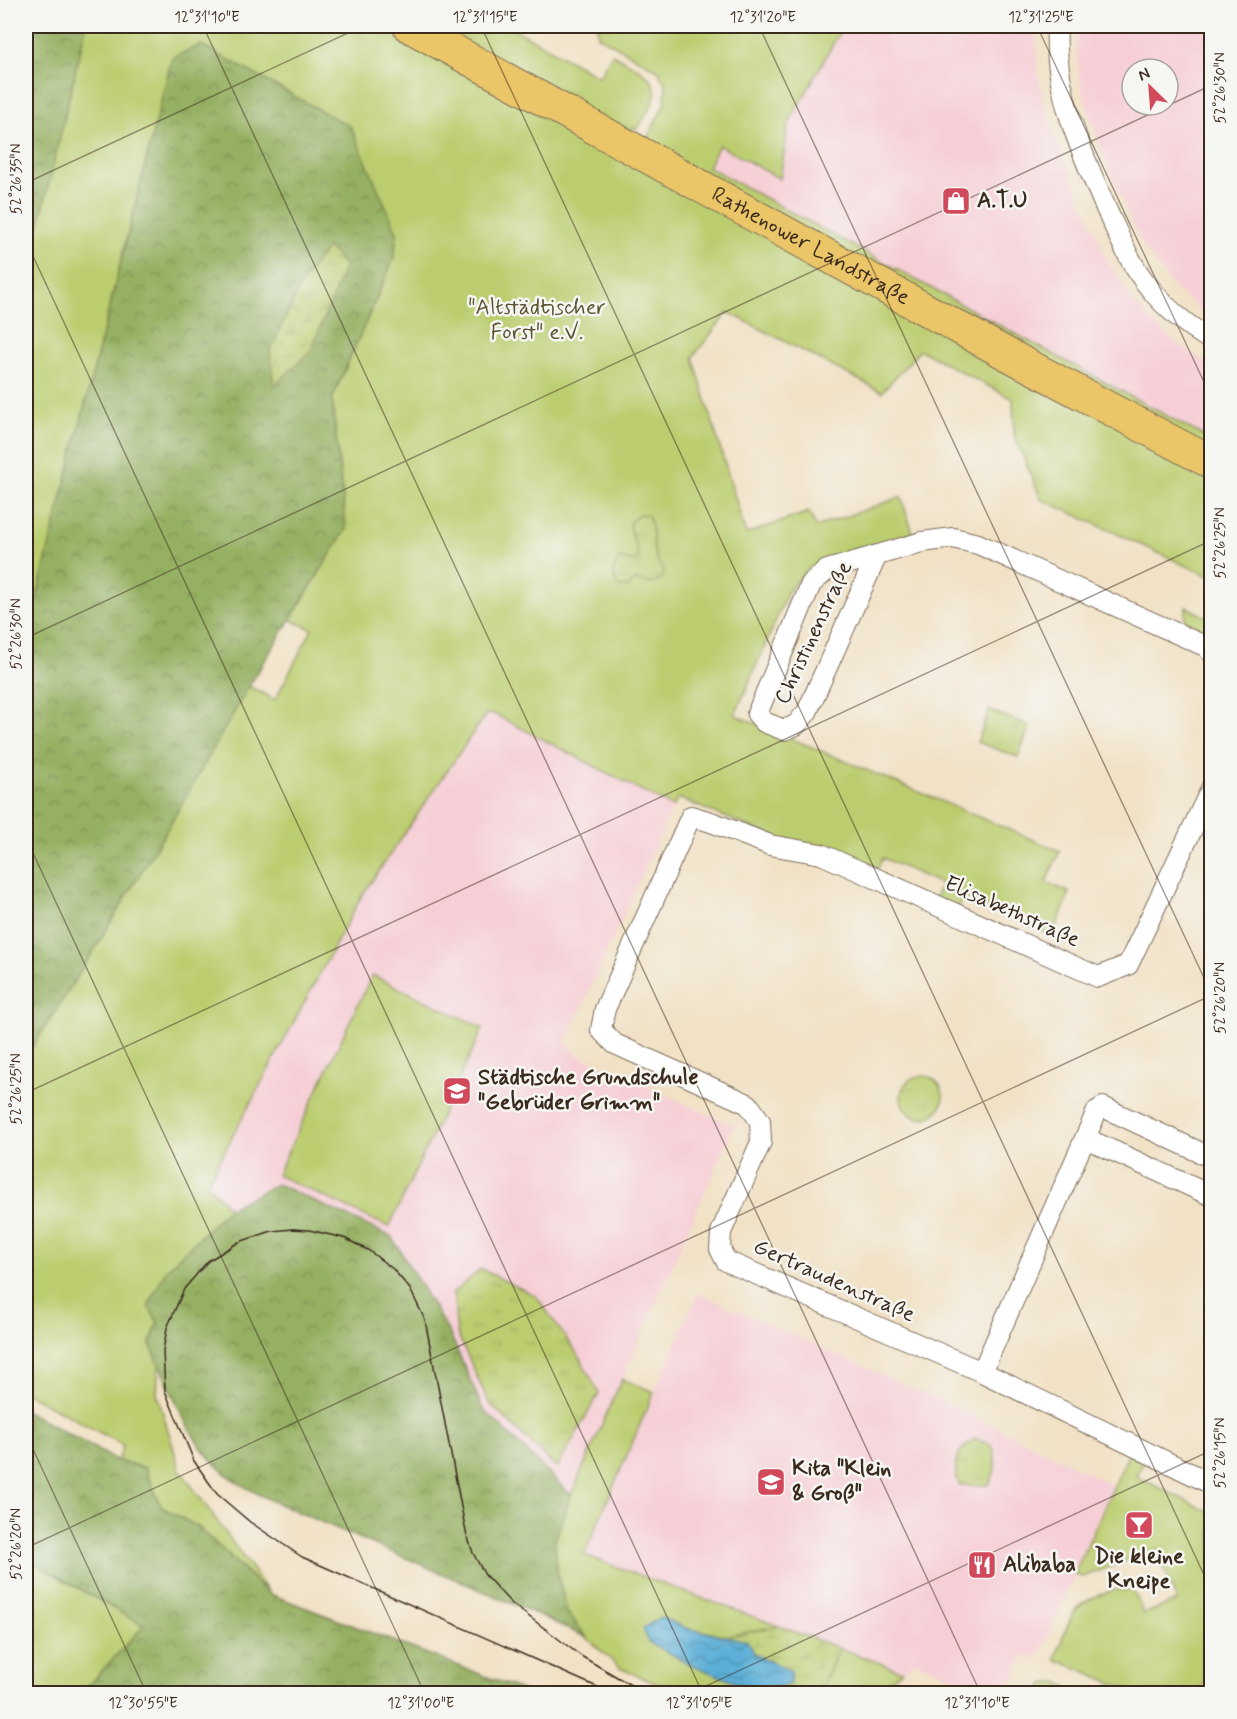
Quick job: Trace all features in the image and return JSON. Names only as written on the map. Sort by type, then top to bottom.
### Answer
[{"type":"main road","name":"Rathenower Landstraße","points":[[409,26],[1003,352],[1212,463]]},
{"type":"street","points":[[1056,26],[1057,57],[1069,115],[1097,188],[1130,260],[1147,286],[1166,307],[1185,324],[1212,341]]},
{"type":"street","name":"Christinenstraße","points":[[877,555],[807,712],[796,725],[784,730],[765,722],[757,714],[811,584],[827,570],[877,555],[922,542],[953,538],[978,544],[1207,647],[1212,653]]},
{"type":"street","name":"Elisabethstraße","points":[[691,816],[770,845],[821,854],[1098,977],[1128,965],[1212,787]]},
{"type":"street","name":"Gertraudenstraße","points":[[691,816],[604,1009],[601,1030],[615,1044],[748,1104],[760,1121],[761,1142],[721,1232],[720,1249],[726,1261],[982,1372],[1212,1484]]},
{"type":"street","points":[[982,1372],[1097,1111],[1103,1107],[1212,1158]]},
{"type":"street","points":[[1085,1138],[1212,1196]]},
{"type":"shaded area","points":[[843,26],[1036,26],[1038,74],[1044,104],[1054,136],[1109,264],[1135,304],[1165,334],[1211,364],[1211,440],[708,167],[718,145],[780,178],[788,125]]},
{"type":"shaded area","points":[[1077,26],[1211,26],[1211,319],[1175,289],[1144,248],[1108,168],[1079,76]]},
{"type":"shaded area","name":"Städtische Grundschule \"Gebrüder Grimm\"","points":[[486,714],[494,714],[673,807],[566,1041],[576,1054],[734,1126],[571,1495],[483,1409],[451,1336],[277,1184],[229,1208],[207,1184],[361,897]]},
{"type":"shaded area","name":"Kita \"Klein & Groß\"","points":[[698,1293],[959,1409],[1114,1486],[1038,1658],[1023,1656],[1007,1693],[989,1693],[916,1661],[902,1671],[584,1555]]},
{"type":"green space","points":[[26,26],[86,26],[26,280]]},
{"type":"green space","name":"\"Altstädtischer Forst\" e.V.","points":[[86,26],[384,26],[1211,474],[1211,577],[1041,499],[1014,435],[1013,399],[920,350],[882,392],[728,312],[693,357],[746,534],[809,512],[816,527],[901,497],[913,533],[820,561],[803,574],[789,590],[735,715],[1060,851],[1046,882],[1070,893],[1052,936],[964,897],[958,908],[935,898],[941,884],[883,858],[877,870],[833,849],[782,840],[678,798],[673,807],[494,714],[486,714],[361,897],[207,1184],[229,1208],[166,1270],[158,1322],[150,1344],[159,1363],[157,1394],[180,1470],[270,1594],[198,1527],[161,1507],[145,1468],[118,1461],[123,1445],[26,1393],[26,1057],[166,831],[249,686],[275,700],[312,629],[290,620],[346,529],[332,399],[394,258],[397,232],[201,45],[172,58],[26,640],[26,280]]},
{"type":"green space","points":[[431,26],[509,26],[599,77],[612,54],[642,71],[648,77],[655,91],[654,99],[638,128],[622,132]]},
{"type":"green space","points":[[597,26],[843,26],[788,125],[780,179],[719,145],[708,167],[1211,440],[1211,452],[644,144],[665,103],[666,85],[658,70],[598,36]]},
{"type":"green space","points":[[201,45],[351,127],[397,232],[394,258],[332,399],[346,529],[249,686],[166,831],[91,955],[26,1057],[26,640],[172,58]],"holes":[[[328,248],[345,266],[311,350],[304,279]]]},
{"type":"green space","points":[[328,247],[345,266],[311,350],[274,386],[270,350],[304,279]]},
{"type":"green space","points":[[639,514],[648,515],[651,522],[654,550],[664,570],[662,578],[653,584],[636,580],[628,587],[619,587],[614,572],[620,558],[628,561],[638,560],[630,523]]},
{"type":"green space","points":[[1186,607],[1211,619],[1211,644],[1184,628]]},
{"type":"green space","points":[[989,710],[1030,726],[1018,757],[977,742]]},
{"type":"green space","points":[[372,975],[483,1028],[389,1227],[277,1175]]},
{"type":"green space","points":[[922,1076],[930,1077],[937,1082],[942,1089],[942,1105],[937,1112],[930,1117],[922,1118],[914,1117],[907,1112],[902,1105],[901,1097],[902,1089],[907,1082],[914,1077]]},
{"type":"green space","points":[[277,1184],[392,1237],[451,1336],[483,1409],[571,1495],[555,1540],[556,1569],[567,1612],[587,1638],[539,1615],[256,1493],[219,1468],[194,1437],[174,1399],[150,1344],[158,1322],[148,1306],[166,1270],[229,1208]]},
{"type":"green space","points":[[481,1269],[536,1296],[578,1355],[599,1393],[557,1468],[489,1403],[457,1333],[453,1293]]},
{"type":"green space","points":[[622,1379],[654,1392],[584,1555],[779,1626],[728,1636],[685,1628],[660,1617],[739,1684],[773,1693],[677,1693],[620,1668],[587,1638],[567,1612],[556,1569],[555,1540],[571,1495]]},
{"type":"green space","points":[[26,1411],[118,1461],[145,1468],[161,1507],[198,1527],[270,1594],[526,1693],[81,1693],[144,1626],[26,1558]]},
{"type":"green space","points":[[975,1439],[992,1445],[995,1471],[988,1485],[959,1485],[956,1464],[959,1453]]},
{"type":"green space","points":[[1129,1453],[1144,1460],[1137,1477],[1211,1513],[1211,1668],[1199,1693],[1133,1693],[1055,1659],[1075,1611],[1102,1594],[1127,1590],[1136,1597],[1143,1614],[1177,1601],[1156,1549],[1083,1577],[1074,1574]]},
{"type":"green space","points":[[26,1558],[144,1626],[81,1693],[26,1693]]},
{"type":"green space","points":[[779,1626],[839,1648],[819,1693],[773,1693],[770,1691],[790,1684],[791,1671],[754,1654],[728,1636]]},
{"type":"green space","points":[[839,1648],[902,1671],[887,1683],[883,1693],[819,1694]]},
{"type":"green space","points":[[1058,1682],[1078,1693],[1039,1693],[1044,1684]]},
{"type":"water","points":[[660,1617],[685,1628],[747,1641],[754,1654],[791,1671],[790,1684],[770,1691],[739,1684],[690,1664],[648,1642],[643,1628]]},
{"type":"tram line","points":[[613,1694],[302,1557],[250,1522],[217,1494],[194,1461],[165,1391],[163,1351],[167,1328],[184,1289],[208,1261],[239,1242],[272,1231],[293,1229],[344,1238],[368,1250],[393,1269],[410,1289],[425,1320],[466,1532],[473,1553],[485,1575],[511,1603],[581,1656],[646,1694]]},
{"type":"place","name":"A.T.U","points":[[956,201]]},
{"type":"place","name":"Städtische Grundschule \"Gebrüder Grimm\"","points":[[457,1091]]},
{"type":"place","name":"Kita \"Klein & Groß\"","points":[[771,1482]]},
{"type":"place","name":"Die kleine Kneipe","points":[[1139,1525]]},
{"type":"place","name":"Alibaba","points":[[982,1565]]}]
